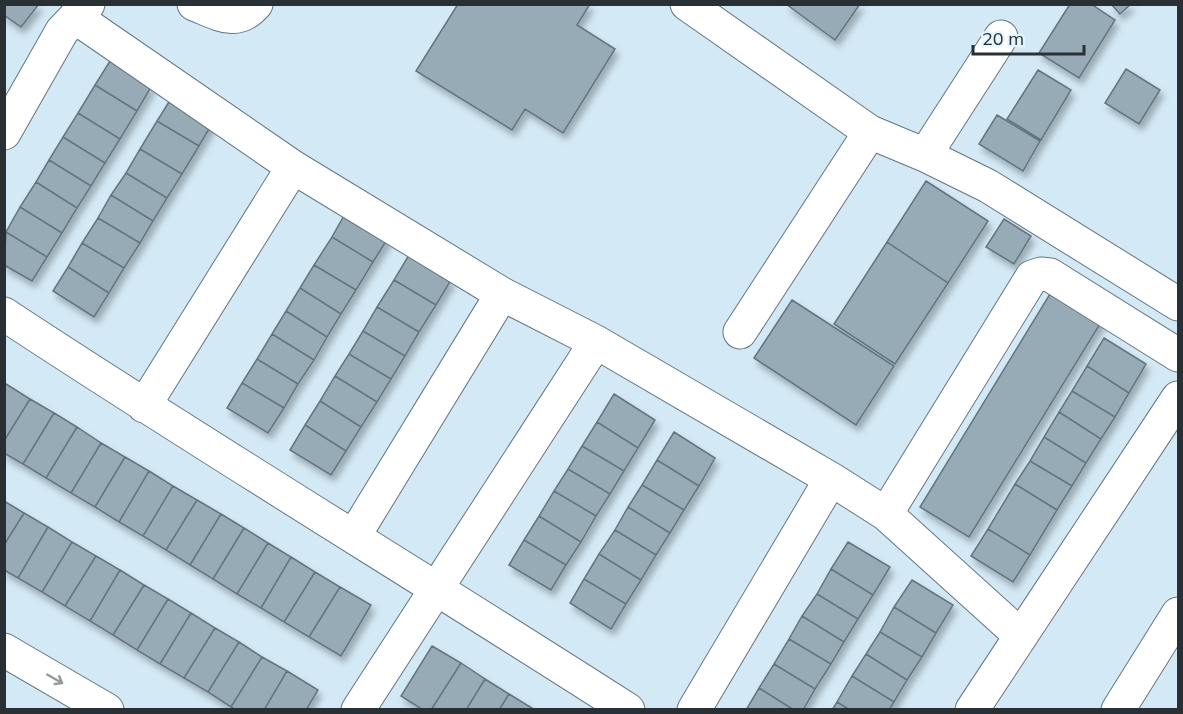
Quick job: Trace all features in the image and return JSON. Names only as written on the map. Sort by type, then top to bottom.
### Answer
[{"type":"street","points":[[194,4],[232,17],[240,17],[256,4]]},
{"type":"street","points":[[687,4],[870,132],[925,155],[988,186],[1179,304]]},
{"type":"street","points":[[8,119],[62,32],[81,11],[293,167],[502,294],[596,342],[831,479],[886,514],[1021,636]]},
{"type":"street","points":[[925,155],[1001,37]]},
{"type":"street","points":[[740,332],[870,132]]},
{"type":"street","points":[[144,406],[293,167]]},
{"type":"street","points":[[886,514],[1032,277],[1041,274],[1050,275],[1179,355]]},
{"type":"street","points":[[354,536],[502,294]]},
{"type":"street","points":[[4,314],[144,406],[628,710]]},
{"type":"street","points":[[358,710],[596,342]]},
{"type":"street","points":[[972,710],[1179,398]]},
{"type":"street","points":[[694,710],[831,479]]},
{"type":"street","points":[[1119,710],[1179,614]]},
{"type":"street","points":[[4,650],[107,710]]},
{"type":"building","points":[[4,4],[39,4],[21,27],[4,15]]},
{"type":"building","points":[[458,4],[590,4],[577,25],[615,49],[563,133],[525,109],[512,130],[416,71]]},
{"type":"building","points":[[786,4],[860,4],[835,40]]},
{"type":"building","points":[[1070,4],[1091,4],[1115,20],[1079,78],[1039,53]]},
{"type":"building","points":[[1111,4],[1131,4],[1120,14]]},
{"type":"building","points":[[110,61],[151,87],[137,111],[95,85]]},
{"type":"building","points":[[1126,69],[1160,90],[1139,124],[1105,103]]},
{"type":"building","points":[[1038,70],[1071,90],[1041,140],[1007,119]]},
{"type":"building","points":[[95,85],[137,111],[120,139],[78,113]]},
{"type":"building","points":[[172,97],[213,122],[199,146],[157,121]]},
{"type":"building","points":[[78,113],[120,139],[105,163],[63,137]]},
{"type":"building","points":[[997,115],[1040,141],[1023,171],[979,144]]},
{"type":"building","points":[[157,121],[199,146],[182,174],[140,149]]},
{"type":"building","points":[[63,137],[105,163],[91,186],[49,160]]},
{"type":"building","points":[[140,149],[182,174],[167,198],[126,173]]},
{"type":"building","points":[[49,160],[91,186],[77,208],[36,182]]},
{"type":"building","points":[[126,173],[167,198],[153,221],[111,195]]},
{"type":"building","points":[[926,181],[988,221],[948,283],[887,242]]},
{"type":"building","points":[[36,182],[77,208],[62,233],[20,207]]},
{"type":"building","points":[[111,195],[153,221],[140,243],[98,218]]},
{"type":"building","points":[[20,207],[62,233],[47,257],[6,232]]},
{"type":"building","points":[[346,212],[388,238],[373,262],[332,237]]},
{"type":"building","points":[[98,218],[140,243],[124,268],[82,243]]},
{"type":"building","points":[[1004,219],[1031,236],[1014,264],[986,247]]},
{"type":"building","points":[[6,232],[47,257],[32,281],[4,265]]},
{"type":"building","points":[[332,237],[373,262],[356,290],[314,265]]},
{"type":"building","points":[[887,242],[948,283],[895,364],[834,324]]},
{"type":"building","points":[[82,243],[124,268],[109,293],[68,267]]},
{"type":"building","points":[[409,255],[451,280],[436,305],[394,280]]},
{"type":"building","points":[[314,265],[356,290],[341,314],[300,288]]},
{"type":"building","points":[[68,267],[109,293],[94,317],[53,291]]},
{"type":"building","points":[[394,280],[436,305],[419,332],[377,307]]},
{"type":"building","points":[[300,288],[341,314],[327,337],[286,311]]},
{"type":"building","points":[[1053,289],[1103,319],[969,537],[920,507]]},
{"type":"building","points":[[792,300],[894,366],[856,425],[754,358]]},
{"type":"building","points":[[377,307],[419,332],[405,356],[363,331]]},
{"type":"building","points":[[286,311],[327,337],[314,360],[272,334]]},
{"type":"building","points":[[363,331],[405,356],[391,379],[349,354]]},
{"type":"building","points":[[272,334],[314,360],[298,384],[257,359]]},
{"type":"building","points":[[1104,338],[1146,364],[1129,393],[1087,366]]},
{"type":"building","points":[[349,354],[391,379],[377,402],[335,376]]},
{"type":"building","points":[[257,359],[298,384],[284,408],[242,383]]},
{"type":"building","points":[[1087,366],[1129,393],[1115,417],[1072,391]]},
{"type":"building","points":[[335,376],[377,402],[361,427],[320,401]]},
{"type":"building","points":[[242,383],[284,408],[268,433],[227,408]]},
{"type":"building","points":[[6,384],[30,399],[4,441],[4,386]]},
{"type":"building","points":[[1072,391],[1115,417],[1101,439],[1059,412]]},
{"type":"building","points":[[614,394],[655,420],[638,448],[597,422]]},
{"type":"building","points":[[30,399],[54,413],[23,464],[4,453],[4,441]]},
{"type":"building","points":[[320,401],[361,427],[346,451],[305,425]]},
{"type":"building","points":[[1059,412],[1101,439],[1086,463],[1044,437]]},
{"type":"building","points":[[54,413],[77,427],[46,478],[23,464]]},
{"type":"building","points":[[597,422],[638,448],[624,471],[582,446]]},
{"type":"building","points":[[305,425],[346,451],[331,475],[290,450]]},
{"type":"building","points":[[77,427],[101,443],[71,493],[46,478]]},
{"type":"building","points":[[674,432],[715,458],[699,486],[657,460]]},
{"type":"building","points":[[1044,437],[1086,463],[1072,486],[1030,461]]},
{"type":"building","points":[[101,443],[125,457],[95,507],[71,493]]},
{"type":"building","points":[[582,446],[624,471],[610,494],[568,469]]},
{"type":"building","points":[[125,457],[149,471],[119,522],[95,507]]},
{"type":"building","points":[[657,460],[699,486],[684,510],[642,485]]},
{"type":"building","points":[[1030,461],[1072,486],[1057,510],[1015,484]]},
{"type":"building","points":[[568,469],[610,494],[596,516],[554,491]]},
{"type":"building","points":[[149,471],[173,486],[143,536],[119,522]]},
{"type":"building","points":[[1015,484],[1057,510],[1030,555],[988,529]]},
{"type":"building","points":[[642,485],[684,510],[670,533],[628,507]]},
{"type":"building","points":[[173,486],[197,500],[166,550],[143,536]]},
{"type":"building","points":[[554,491],[596,516],[581,542],[539,516]]},
{"type":"building","points":[[197,500],[221,514],[190,565],[166,550]]},
{"type":"building","points":[[4,501],[24,513],[4,545]]},
{"type":"building","points":[[628,507],[670,533],[656,555],[615,530]]},
{"type":"building","points":[[24,513],[48,527],[18,578],[4,570],[4,545]]},
{"type":"building","points":[[221,514],[244,528],[213,579],[190,565]]},
{"type":"building","points":[[539,516],[581,542],[566,565],[524,540]]},
{"type":"building","points":[[48,527],[72,542],[42,592],[18,578]]},
{"type":"building","points":[[244,528],[268,543],[237,594],[213,579]]},
{"type":"building","points":[[988,529],[1030,555],[1013,582],[971,556]]},
{"type":"building","points":[[615,530],[656,555],[641,580],[599,554]]},
{"type":"building","points":[[524,540],[566,565],[551,590],[509,565]]},
{"type":"building","points":[[72,542],[96,556],[65,606],[42,592]]},
{"type":"building","points":[[848,542],[890,567],[873,595],[831,569]]},
{"type":"building","points":[[268,543],[291,557],[261,608],[237,594]]},
{"type":"building","points":[[599,554],[641,580],[626,604],[584,579]]},
{"type":"building","points":[[96,556],[120,570],[90,621],[65,606]]},
{"type":"building","points":[[291,557],[315,572],[284,622],[261,608]]},
{"type":"building","points":[[831,569],[873,595],[858,619],[817,594]]},
{"type":"building","points":[[120,570],[144,585],[113,635],[90,621]]},
{"type":"building","points":[[315,572],[340,587],[309,637],[284,622]]},
{"type":"building","points":[[584,579],[626,604],[611,629],[570,603]]},
{"type":"building","points":[[912,580],[953,605],[936,633],[894,607]]},
{"type":"building","points":[[144,585],[168,599],[137,650],[113,635]]},
{"type":"building","points":[[340,587],[371,605],[341,656],[309,637]]},
{"type":"building","points":[[817,594],[858,619],[844,642],[802,616]]},
{"type":"building","points":[[168,599],[191,613],[160,664],[137,650]]},
{"type":"building","points":[[894,607],[936,633],[922,657],[880,632]]},
{"type":"building","points":[[191,613],[215,628],[184,678],[160,664]]},
{"type":"building","points":[[802,616],[844,642],[831,664],[789,639]]},
{"type":"building","points":[[215,628],[239,642],[208,692],[184,678]]},
{"type":"building","points":[[880,632],[922,657],[907,680],[866,654]]},
{"type":"building","points":[[789,639],[831,664],[815,689],[774,664]]},
{"type":"building","points":[[239,642],[262,657],[231,707],[208,692]]},
{"type":"building","points":[[432,646],[461,663],[431,710],[423,710],[401,696]]},
{"type":"building","points":[[866,654],[907,680],[894,702],[852,676]]},
{"type":"building","points":[[262,657],[287,671],[264,710],[236,710],[231,707]]},
{"type":"building","points":[[461,663],[485,679],[466,710],[431,710]]},
{"type":"building","points":[[774,664],[815,689],[803,710],[794,710],[759,688]]},
{"type":"building","points":[[287,671],[318,690],[306,710],[264,710]]},
{"type":"building","points":[[852,676],[894,702],[889,710],[850,710],[837,702]]},
{"type":"building","points":[[485,679],[509,694],[499,710],[466,710]]},
{"type":"building","points":[[759,688],[794,710],[746,710]]},
{"type":"building","points":[[509,694],[532,708],[531,710],[499,710]]},
{"type":"building","points":[[837,702],[850,710],[832,710]]}]
